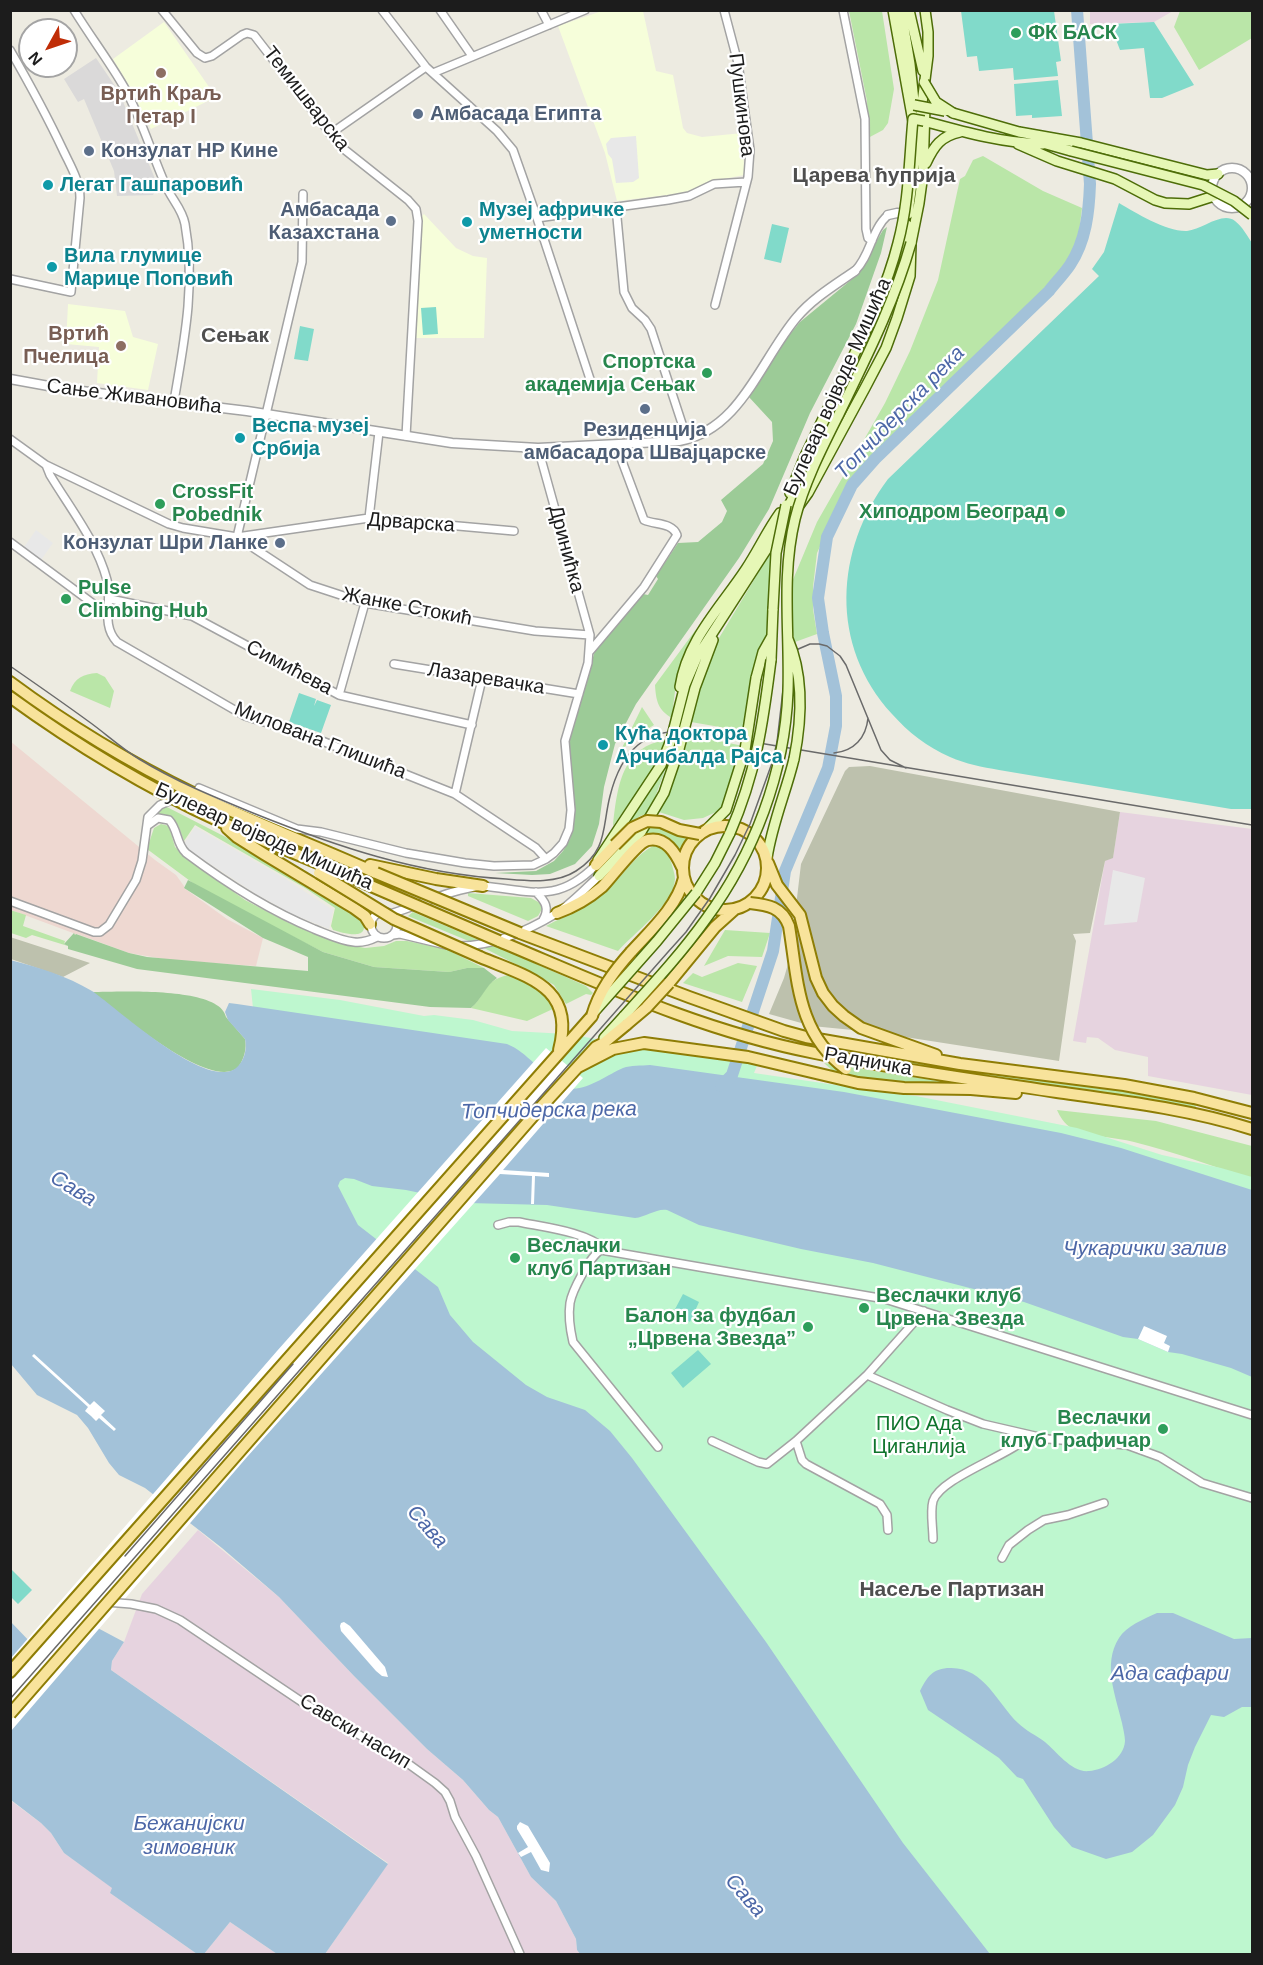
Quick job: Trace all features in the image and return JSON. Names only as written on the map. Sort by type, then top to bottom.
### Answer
[{"type":"main road","points":[[893,10],[917,138]]},
{"type":"main road","name":"Булевар војводе Мишића","points":[[591,1016],[670,925],[708,874],[730,833],[755,765],[763,723],[773,634],[776,553],[786,506],[801,465],[865,330],[892,264],[907,199],[914,105],[901,10]]},
{"type":"main road","name":"Булевар војводе Мишића","points":[[596,1047],[686,945],[716,904],[754,836],[776,772],[787,708],[788,561],[792,531],[819,455],[884,319],[901,276],[911,243],[919,203],[923,168],[924,82],[922,63],[909,10]]},
{"type":"main road","points":[[908,214],[928,56],[925,10]]},
{"type":"main road","points":[[924,82],[936,102],[953,113]]},
{"type":"main road","points":[[914,105],[953,113],[1019,132],[1081,143],[1169,164],[1207,175],[1218,174]]},
{"type":"main road","points":[[913,119],[1018,144],[1057,161],[1115,178],[1155,200],[1183,204],[1214,196]]},
{"type":"main road","points":[[923,168],[939,141],[946,136],[962,132]]},
{"type":"main road","points":[[1019,132],[1043,144],[1203,185],[1234,201],[1252,215]]},
{"type":"main road","points":[[1018,144],[1043,144]]},
{"type":"main road","points":[[770,544],[885,305],[899,261],[907,225]]},
{"type":"main road","points":[[596,865],[605,846],[664,760],[681,698],[697,657],[770,544],[802,503],[866,388],[891,335],[910,276],[911,243]]},
{"type":"main road","points":[[681,698],[679,688],[682,672],[696,640],[745,571],[786,506]]},
{"type":"main road","points":[[557,913],[582,902],[603,879],[641,832],[663,793],[679,749],[695,688],[720,621]]},
{"type":"main road","points":[[10,1672],[591,1016],[614,972],[664,915],[679,893],[687,850],[724,813],[733,793],[747,743],[760,663],[765,647],[773,634]]},
{"type":"main road","points":[[603,879],[643,842],[650,840],[662,842],[671,848],[695,897],[707,906],[721,910],[735,909],[750,903],[763,888],[768,873],[770,836],[790,777],[799,732],[800,698],[797,666],[786,634]]},
{"type":"main road","name":"Булевар војводе Мишића","points":[[10,682],[84,732],[147,769],[196,794],[376,873],[521,932]]},
{"type":"main road","name":"Булевар војводе Мишића","points":[[10,698],[98,756],[174,799],[220,821],[499,940]]},
{"type":"main road","points":[[220,821],[237,837],[365,916],[371,927]]},
{"type":"main road","points":[[596,865],[636,825],[647,821],[661,822],[679,830],[703,832],[726,826],[740,828],[757,840],[777,885],[800,915],[816,978],[831,1003],[861,1028],[929,1052],[947,1062]]},
{"type":"main road","points":[[329,852],[393,870],[483,886]]},
{"type":"main road","points":[[295,853],[320,873],[394,919],[543,985],[555,998],[561,1012],[563,1027],[558,1054]]},
{"type":"main road","points":[[750,903],[774,907],[786,918],[799,994],[808,1023],[823,1048],[844,1075]]},
{"type":"main road","points":[[10,1714],[596,1047],[646,1008],[687,963],[715,927],[735,909]]},
{"type":"main road","name":"Радничка","points":[[521,932],[689,997],[806,1037],[947,1062],[1124,1085],[1194,1098],[1252,1113]]},
{"type":"main road","name":"Радничка","points":[[499,940],[678,1016],[758,1040],[813,1053],[896,1068],[1138,1103],[1252,1128]]},
{"type":"main road","points":[[578,1067],[613,1049],[644,1043],[740,1056],[844,1075],[874,1085],[992,1090],[1125,1105],[1138,1103]]},
{"type":"street","points":[[74,10],[125,89],[165,185],[179,205],[185,222],[190,281],[187,325],[174,401]]},
{"type":"street","name":"Темишварска","points":[[162,10],[197,53],[205,58],[212,56],[242,35],[247,33],[254,35],[330,134],[350,155],[408,200],[418,214],[406,436]]},
{"type":"street","points":[[382,10],[426,67],[509,143],[517,159],[590,379],[585,388]]},
{"type":"street","points":[[440,10],[472,56]]},
{"type":"street","points":[[541,10],[549,25]]},
{"type":"street","points":[[433,73],[585,10]]},
{"type":"street","name":"Пушкинова","points":[[715,304],[746,182],[750,150],[738,63],[724,10]]},
{"type":"street","points":[[843,10],[865,119],[866,229],[868,238],[872,241]]},
{"type":"street","points":[[10,51],[43,109],[73,171],[79,189],[80,203],[71,292],[10,279]]},
{"type":"street","points":[[330,134],[426,67]]},
{"type":"street","points":[[1240,207],[1249,200],[1252,190],[1249,178],[1240,170],[1227,169],[1218,174],[1213,184],[1214,196],[1224,206],[1252,210]]},
{"type":"street","points":[[537,218],[685,197],[720,182],[746,182]]},
{"type":"street","points":[[237,537],[302,262],[303,194]]},
{"type":"street","points":[[616,207],[624,292],[630,306],[651,329],[687,439]]},
{"type":"street","points":[[907,225],[908,214]]},
{"type":"street","name":"Сање Живановића","points":[[10,379],[65,389],[267,414],[452,443],[538,448],[687,439],[707,430],[726,416],[745,395],[798,316],[819,296],[855,271],[864,259],[881,223],[888,215],[908,214]]},
{"type":"street","points":[[369,518],[380,432]]},
{"type":"street","name":"Жанке Стокић","points":[[10,439],[46,465],[172,526],[237,537],[310,585],[365,603],[535,630],[590,635]]},
{"type":"street","name":"Дринићка","points":[[590,651],[644,588],[677,535],[675,530],[668,526],[644,520],[616,445]]},
{"type":"street","name":"Дринићка","points":[[538,448],[590,635],[590,651],[565,745],[571,810],[570,825],[563,843],[546,859]]},
{"type":"street","points":[[10,542],[107,614],[110,599],[108,583],[100,560],[46,465]]},
{"type":"street","name":"Дрварска","points":[[237,537],[369,518],[514,531]]},
{"type":"street","name":"Симићева","points":[[110,599],[192,616],[339,695],[472,725]]},
{"type":"street","points":[[339,695],[365,603]]},
{"type":"street","name":"Милована Глишића","points":[[107,614],[109,628],[117,642],[238,713],[312,737],[455,794],[536,848],[546,859]]},
{"type":"street","name":"Лазаревачка","points":[[394,664],[579,694]]},
{"type":"street","points":[[455,794],[482,679]]},
{"type":"street","name":"Булевар војводе Мишића","points":[[196,794],[199,788],[297,829],[321,832],[423,856],[494,866],[526,866],[546,859]]},
{"type":"street","points":[[10,901],[94,932],[103,931],[115,918],[136,879],[142,861],[148,816],[160,805],[174,799]]},
{"type":"street","points":[[147,826],[158,818],[169,820],[174,826],[182,850],[240,891],[285,917],[342,939],[366,942],[377,937],[387,938],[400,934],[438,944],[469,946],[496,941],[521,932],[557,913]]},
{"type":"street","points":[[390,914],[446,894],[483,886],[539,892],[557,891],[579,880],[596,865]]},
{"type":"street","points":[[539,892],[547,911],[540,922]]},
{"type":"street","points":[[393,935],[401,916],[409,909]]},
{"type":"street","points":[[358,942],[371,927],[376,915],[382,912],[390,914],[395,918],[397,924]]},
{"type":"street","points":[[371,927],[377,937]]},
{"type":"street","points":[[498,1225],[519,1222],[585,1237],[604,1249],[878,1298],[1252,1415]]},
{"type":"street","points":[[604,1249],[595,1253],[590,1259],[570,1300],[569,1323],[573,1342],[658,1447]]},
{"type":"street","points":[[712,1441],[767,1464],[796,1441],[867,1375],[924,1311]]},
{"type":"street","points":[[867,1375],[974,1420],[1030,1435],[1074,1442],[1127,1445],[1160,1457],[1202,1483],[1252,1498]]},
{"type":"street","points":[[933,1539],[932,1508],[939,1490],[1017,1445],[1030,1435]]},
{"type":"street","points":[[796,1441],[802,1460],[806,1464],[880,1504],[888,1515],[888,1530]]},
{"type":"street","points":[[1002,1558],[1009,1545],[1044,1520],[1104,1503]]},
{"type":"street","name":"Савски насип","points":[[103,1601],[156,1609],[180,1620],[302,1702],[403,1760],[435,1783],[445,1792],[450,1801],[455,1817],[485,1875],[520,1954]]},
{"type":"shaded area","points":[[602,11],[643,11],[656,71],[673,75],[683,128],[687,133],[702,137],[743,133],[744,175],[713,181],[684,193],[617,201],[605,153],[558,26]]},
{"type":"shaded area","name":"ФК БАСК","points":[[961,11],[1054,11],[1061,61],[1056,62],[1058,76],[1014,80],[1013,68],[979,71],[977,56],[967,57]]},
{"type":"shaded area","points":[[1090,11],[1173,11],[1154,22],[1090,24]]},
{"type":"shaded area","name":"Вртић Краљ Петар I","points":[[164,22],[216,97],[151,129],[113,59]]},
{"type":"shaded area","points":[[1154,22],[1194,85],[1162,98],[1150,98],[1144,48],[1120,50],[1110,24]]},
{"type":"shaded area","points":[[96,58],[119,92],[158,186],[153,195],[117,196],[114,171],[84,99],[78,102],[64,79],[78,78],[78,70]]},
{"type":"shaded area","points":[[1058,80],[1062,116],[1032,118],[1032,115],[1016,116],[1014,84]]},
{"type":"shaded area","points":[[636,136],[639,178],[633,182],[616,183],[612,159],[608,154],[606,144],[611,138]]},
{"type":"shaded area","name":"Хиподром Београд","points":[[1119,203],[1152,221],[1179,230],[1193,230],[1224,218],[1230,219],[1240,226],[1252,243],[1252,809],[1231,809],[999,770],[950,757],[933,749],[918,738],[892,714],[872,687],[857,658],[849,628],[846,597],[849,566],[857,536],[870,507],[888,479],[1099,276],[1092,269],[1104,252]]},
{"type":"shaded area","points":[[424,214],[456,248],[473,256],[487,258],[484,338],[414,338],[420,218]]},
{"type":"shaded area","points":[[772,224],[789,228],[781,263],[764,259]]},
{"type":"shaded area","name":"Вртић Пчелица","points":[[68,304],[125,311],[133,337],[158,344],[148,390],[97,383],[99,347],[66,344]]},
{"type":"shaded area","points":[[436,307],[438,334],[423,335],[421,308]]},
{"type":"shaded area","points":[[300,326],[314,329],[308,361],[294,359]]},
{"type":"shaded area","points":[[36,530],[53,543],[41,560],[24,547]]},
{"type":"shaded area","points":[[299,693],[316,699],[314,706],[317,700],[331,705],[321,733],[289,722]]},
{"type":"shaded area","points":[[10,741],[176,875],[184,888],[227,919],[263,938],[256,966],[170,960],[129,953],[11,910]]},
{"type":"shaded area","points":[[870,766],[1120,812],[1113,858],[1105,861],[1090,933],[1073,934],[1076,941],[1059,1061],[873,1032],[812,1026],[769,1014],[790,957],[801,864],[845,771],[849,767]]},
{"type":"shaded area","points":[[1120,812],[1252,829],[1252,1095],[1148,1076],[1148,1057],[1115,1050],[1098,1038],[1087,1037],[1086,1043],[1073,1041],[1105,861],[1113,857]]},
{"type":"shaded area","points":[[195,827],[284,878],[333,910],[329,929],[292,914],[256,894],[183,846]]},
{"type":"shaded area","points":[[1113,870],[1145,878],[1137,922],[1104,925]]},
{"type":"shaded area","points":[[10,937],[90,963],[63,977],[11,959]]},
{"type":"shaded area","points":[[683,1294],[699,1302],[690,1322],[673,1313]]},
{"type":"shaded area","points":[[698,1350],[711,1364],[683,1388],[671,1373]]},
{"type":"shaded area","points":[[198,1530],[279,1597],[354,1676],[427,1749],[463,1780],[498,1817],[531,1877],[556,1901],[576,1939],[577,1950],[580,1954],[325,1954],[388,1863],[111,1670],[112,1661],[124,1642],[142,1594]]},
{"type":"shaded area","points":[[11,1569],[32,1590],[18,1604],[11,1597]]},
{"type":"shaded area","points":[[10,1800],[41,1823],[51,1833],[64,1853],[113,1888],[110,1893],[197,1954],[11,1954]]},
{"type":"shaded area","points":[[230,1922],[277,1954],[204,1954]]},
{"type":"green space","points":[[849,11],[882,11],[894,89],[888,123],[883,130],[868,138],[867,101]]},
{"type":"green space","points":[[1180,11],[1252,11],[1252,38],[1199,70],[1174,27]]},
{"type":"green space","points":[[983,156],[1043,191],[1082,208],[1077,250],[1029,306],[857,473],[849,484],[817,553],[813,609],[817,634],[795,642],[792,630],[792,582],[817,522],[885,403],[910,351],[938,280],[960,179],[965,176],[973,160]]},
{"type":"green space","points":[[887,227],[881,253],[856,324],[810,413],[769,509],[739,558],[636,704],[615,744],[604,787],[599,824],[592,846],[575,864],[550,874],[495,873],[536,871],[554,861],[563,851],[570,839],[574,821],[566,741],[595,651],[643,594],[648,595],[658,579],[656,576],[678,543],[698,542],[722,522],[727,511],[721,500],[763,464],[773,441],[772,422],[748,396],[800,322],[857,275],[883,230]]},
{"type":"green space","points":[[772,550],[769,633],[757,658],[751,680],[743,731],[691,722],[713,648]]},
{"type":"green space","points":[[697,628],[679,671],[672,718],[659,704],[655,685]]},
{"type":"green space","points":[[97,673],[105,677],[114,691],[110,708],[70,691],[80,678]]},
{"type":"green space","points":[[10,691],[97,748],[141,773],[233,819],[372,878],[371,880],[203,809],[110,760],[11,694]]},
{"type":"green space","points":[[642,707],[654,725],[631,739],[618,756]]},
{"type":"green space","points":[[687,738],[710,739],[743,746],[724,805],[703,818],[684,820],[659,812]]},
{"type":"green space","points":[[668,740],[657,764],[613,826],[620,784],[631,760],[640,750]]},
{"type":"green space","points":[[675,743],[649,814],[640,816],[624,828]]},
{"type":"green space","points":[[165,806],[249,849],[362,919],[363,931],[355,934],[333,930],[331,926],[335,908],[305,888],[195,825],[184,841],[177,824],[170,817],[152,819],[155,813]]},
{"type":"green space","points":[[161,824],[169,826],[175,847],[193,863],[245,900],[291,924],[365,948],[384,946],[396,941],[407,941],[446,949],[484,968],[467,968],[449,972],[374,967],[323,952],[205,892],[147,849],[154,828]]},
{"type":"green space","points":[[650,824],[658,824],[690,836],[680,854],[664,840],[637,840]]},
{"type":"green space","points":[[655,845],[664,850],[672,865],[675,877],[673,889],[661,908],[618,951],[546,926],[595,899],[610,887],[642,853]]},
{"type":"green space","points":[[188,880],[323,952],[374,967],[449,972],[467,968],[484,968],[497,978],[471,1008],[430,1007],[137,969],[68,949],[68,946],[64,944],[74,933],[129,953],[147,957],[308,971],[308,957],[263,938],[184,888]]},
{"type":"green space","points":[[468,893],[531,898],[540,903],[542,909],[538,916],[528,921],[468,896]]},
{"type":"green space","points":[[10,910],[26,915],[23,926],[65,941],[64,944],[68,946],[32,935],[26,938],[11,933]]},
{"type":"green space","points":[[413,912],[481,941],[471,942],[408,916]]},
{"type":"green space","points":[[725,930],[770,933],[762,957],[728,956],[704,966]]},
{"type":"green space","points":[[494,945],[586,986],[593,993],[566,1004],[554,985],[482,947]]},
{"type":"green space","points":[[738,963],[757,966],[742,1002],[683,983],[693,973],[702,977]]},
{"type":"green space","points":[[508,975],[540,992],[555,1008],[527,1021],[471,1008],[493,981]]},
{"type":"green space","name":"ПИО Ада Циганлија","points":[[251,989],[340,1000],[424,1016],[434,1015],[473,1020],[512,1031],[567,1034],[666,1051],[759,1061],[754,1073],[916,1096],[1077,1128],[1162,1155],[1252,1177],[1252,1954],[921,1954],[272,1190]]},
{"type":"green space","points":[[92,992],[166,993],[188,995],[206,1000],[220,1007],[245,1039],[242,1060],[239,1066],[226,1072],[209,1069],[187,1060],[142,1031]]},
{"type":"green space","points":[[879,1057],[1079,1083],[1196,1105],[1195,1110],[1079,1089],[877,1061]]},
{"type":"green space","points":[[824,1063],[958,1084],[910,1084],[835,1073]]},
{"type":"green space","points":[[1057,1110],[1156,1121],[1252,1146],[1252,1180],[1149,1146],[1078,1131],[1071,1128],[1061,1118]]},
{"type":"water","points":[[10,960],[52,972],[92,991],[164,1046],[208,1069],[226,1072],[239,1065],[244,1056],[245,1039],[228,1020],[225,1012],[229,1003],[507,1044],[521,1052],[562,1086],[569,1088],[585,1087],[626,1067],[650,1065],[844,1092],[1061,1133],[1121,1148],[1252,1190],[1252,1377],[1231,1368],[1168,1352],[1138,1339],[1123,1337],[1024,1302],[873,1263],[699,1225],[667,1210],[659,1210],[635,1218],[547,1205],[468,1203],[406,1190],[372,1186],[345,1178],[338,1186],[358,1225],[438,1287],[450,1315],[473,1342],[526,1385],[547,1397],[585,1410],[610,1431],[766,1642],[903,1843],[990,1954],[580,1954],[577,1950],[576,1939],[556,1901],[531,1877],[498,1817],[463,1780],[427,1749],[279,1597],[222,1548],[145,1488],[119,1475],[77,1415],[37,1395],[11,1364]]},
{"type":"water","name":"Ада сафари","points":[[1157,1613],[1173,1613],[1234,1639],[1252,1638],[1252,1707],[1242,1707],[1224,1717],[1211,1715],[1195,1747],[1175,1805],[1153,1835],[1132,1852],[1106,1859],[1072,1847],[1054,1827],[1023,1779],[1017,1777],[999,1758],[928,1710],[920,1691],[928,1678],[944,1668],[962,1669],[972,1673],[989,1688],[1018,1723],[1045,1742],[1065,1761],[1083,1771],[1095,1770],[1113,1762],[1121,1753],[1125,1741],[1112,1681],[1111,1659],[1114,1648],[1126,1630]]},
{"type":"water","name":"Бежанијски зимовник","points":[[10,1621],[33,1645],[94,1626],[124,1642],[112,1661],[111,1670],[388,1864],[325,1954],[277,1954],[230,1922],[204,1954],[197,1954],[110,1893],[112,1888],[64,1853],[51,1833],[41,1823],[11,1800]]},
{"type":"pier","points":[[546,1048],[583,1078],[503,1170],[549,1173],[549,1177],[535,1176],[534,1204],[531,1204],[532,1176],[500,1174],[247,1457],[11,1731],[11,1658],[277,1351]]},
{"type":"pier","points":[[1144,1326],[1167,1336],[1164,1343],[1170,1346],[1168,1352],[1138,1339]]},
{"type":"pier","points":[[34,1354],[90,1405],[94,1401],[105,1411],[101,1415],[116,1429],[114,1431],[99,1418],[96,1421],[85,1411],[88,1407],[32,1356]]},
{"type":"pier","points":[[344,1622],[385,1667],[388,1677],[376,1671],[341,1631],[341,1623]]},
{"type":"pier","points":[[520,1822],[528,1826],[550,1863],[549,1872],[541,1870],[531,1852],[521,1857],[518,1853],[528,1847],[517,1829]]},
{"type":"waterway","name":"Топчидерска река","points":[[721,1086],[732,1075],[773,951],[785,871],[828,768],[836,726],[836,696],[818,598],[827,537],[852,485],[875,459],[1049,291],[1070,265],[1080,246],[1087,216],[1090,184],[1077,10]]},
{"type":"tram line","points":[[10,1699],[686,932],[710,898],[750,824],[772,763],[777,742],[786,664],[796,650],[810,644],[819,644],[827,646],[840,656],[846,665],[881,750],[890,760],[906,768]]},
{"type":"tram line","points":[[10,666],[132,755],[195,788],[284,825],[346,847],[408,865],[473,876],[542,881],[560,878],[576,871],[594,855],[599,847],[615,780],[628,755],[649,738],[661,733],[676,731],[1252,825]]},
{"type":"tram line","points":[[834,753],[847,750],[858,742],[865,732],[868,718]]},
{"type":"tram line","points":[[125,1556],[293,1364]]},
{"type":"place","name":"ФК БАСК","points":[[1016,33]]},
{"type":"place","name":"Вртић Краљ Петар I","points":[[161,73]]},
{"type":"place","name":"Амбасада Египта","points":[[418,114]]},
{"type":"place","name":"Конзулат НР Кине","points":[[89,151]]},
{"type":"place","name":"Легат Гашпаровић","points":[[48,185]]},
{"type":"place","name":"Амбасада Казахстана","points":[[391,221]]},
{"type":"place","name":"Музеј афричке уметности","points":[[467,222]]},
{"type":"place","name":"Вила глумице Марице Поповић","points":[[52,267]]},
{"type":"place","name":"Вртић Пчелица","points":[[121,346]]},
{"type":"place","name":"Спортска академија Сењак","points":[[707,373]]},
{"type":"place","name":"Резиденција амбасадора Швајцарске","points":[[645,409]]},
{"type":"place","name":"Веспа музеј Србија","points":[[240,438]]},
{"type":"place","name":"CrossFit Pobednik","points":[[160,504]]},
{"type":"place","name":"Хиподром Београд","points":[[1060,512]]},
{"type":"place","name":"Конзулат Шри Ланке","points":[[280,543]]},
{"type":"place","name":"Pulse Climbing Hub","points":[[66,599]]},
{"type":"place","name":"Кућа доктора Арчибалда Рајса","points":[[603,745]]},
{"type":"place","name":"Веслачки клуб Партизан","points":[[515,1258]]},
{"type":"place","name":"Веслачки клуб Црвена Звезда","points":[[864,1308]]},
{"type":"place","name":"Балон за фудбал „Црвена Звезда”","points":[[808,1327]]},
{"type":"place","name":"Веслачки клуб Графичар","points":[[1163,1429]]},
{"type":"district","name":"Царева ћуприја","points":[[874,176]]},
{"type":"district","name":"Сењак","points":[[235,336]]},
{"type":"district","name":"Насеље Партизан","points":[[952,1590]]},
{"type":"water label","name":"Сава","points":[[73,1189]]},
{"type":"water label","name":"Чукарички залив","points":[[1145,1249]]},
{"type":"water label","name":"Сава","points":[[427,1527]]},
{"type":"water label","name":"Сава","points":[[745,1896]]}]
